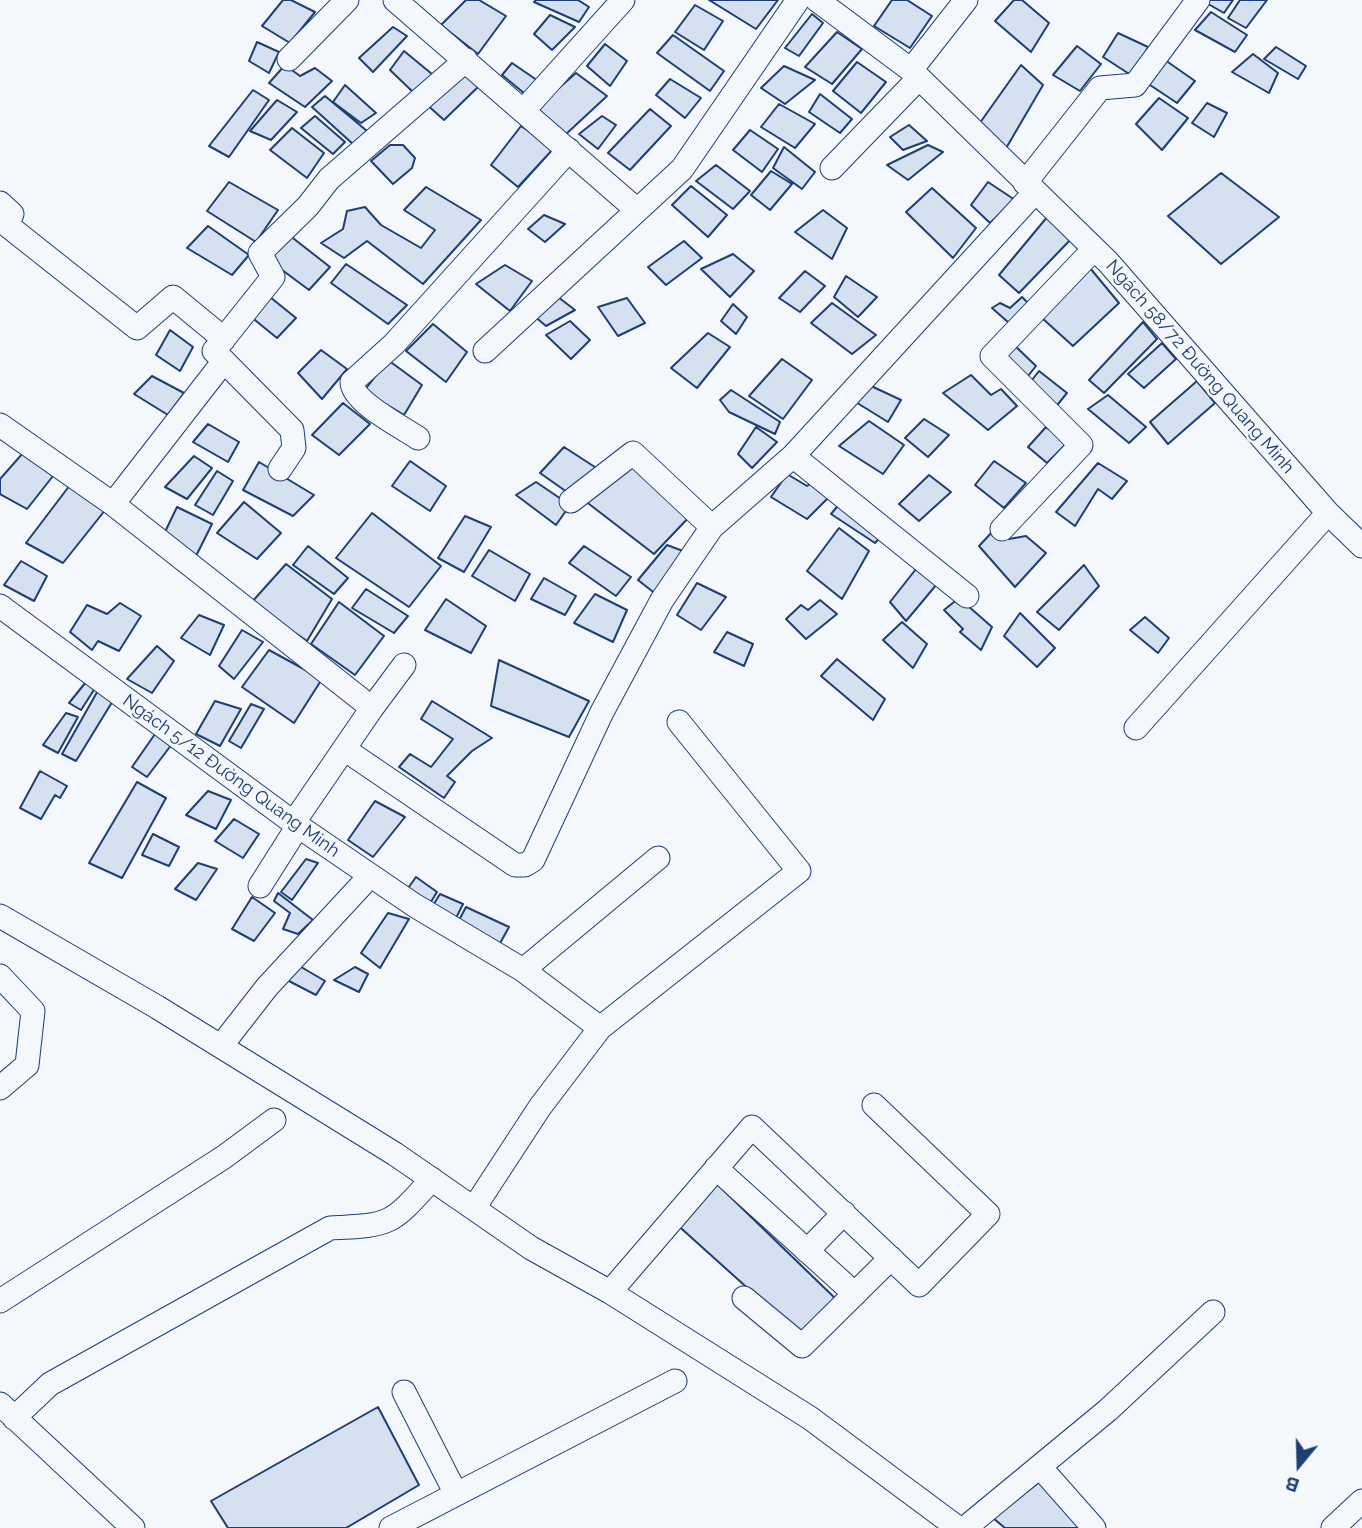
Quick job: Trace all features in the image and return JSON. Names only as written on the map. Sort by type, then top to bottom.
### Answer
[{"type":"street","points":[[289,59],[346,0]]},
{"type":"street","points":[[396,0],[637,210]]},
{"type":"street","points":[[524,110],[624,0]]},
{"type":"street","points":[[485,351],[682,169],[729,96],[798,0]]},
{"type":"street","name":"Ngách 58/72 Đường Quang Minh","points":[[817,0],[915,74],[1094,248],[1328,513],[1362,546]]},
{"type":"street","points":[[832,168],[915,74],[966,0]]},
{"type":"street","points":[[344,749],[515,865],[525,866],[533,860],[602,712],[662,600],[712,527],[793,456],[1030,187],[1100,88],[1135,85],[1198,0]]},
{"type":"street","points":[[113,503],[224,350],[273,277],[260,253],[308,206],[329,179],[466,60]]},
{"type":"street","points":[[418,438],[361,401],[352,389],[352,382],[394,344],[569,150]]},
{"type":"street","points":[[0,203],[12,214],[7,225],[137,328],[173,297],[224,350],[292,430],[294,448],[280,469]]},
{"type":"street","points":[[1002,529],[1081,445],[992,356],[1094,248]]},
{"type":"street","points":[[0,425],[113,503],[372,708]]},
{"type":"street","points":[[571,501],[633,453],[712,527]]},
{"type":"street","points":[[793,456],[967,596]]},
{"type":"street","points":[[1136,728],[1328,513]]},
{"type":"street","name":"Ngách 5/12 Đường Quang Minh","points":[[0,606],[296,824],[370,876],[523,970],[600,1028]]},
{"type":"street","points":[[260,886],[344,749],[404,665]]},
{"type":"street","points":[[474,1208],[540,1107],[600,1028],[799,871],[679,722]]},
{"type":"street","points":[[523,970],[658,858]]},
{"type":"street","points":[[221,1046],[267,987],[370,876]]},
{"type":"street","points":[[0,916],[221,1046],[432,1179],[531,1248],[610,1292],[810,1419],[958,1528]]},
{"type":"street","points":[[0,976],[33,1011],[27,1065],[0,1088]]},
{"type":"street","points":[[610,1292],[751,1126],[919,1285],[988,1214],[874,1105]]},
{"type":"street","points":[[0,1301],[224,1157],[274,1119]]},
{"type":"street","points":[[716,1168],[855,1294]]},
{"type":"street","points":[[132,1528],[7,1411],[50,1384],[330,1228],[373,1227],[387,1223],[407,1207],[432,1179]]},
{"type":"street","points":[[807,1251],[844,1213]]},
{"type":"street","points":[[744,1298],[800,1347],[891,1258]]},
{"type":"street","points":[[965,1528],[1108,1410],[1213,1312]]},
{"type":"street","points":[[391,1528],[454,1492],[675,1381]]},
{"type":"street","points":[[404,1392],[454,1492]]},
{"type":"street","points":[[1040,1467],[1094,1528]]},
{"type":"street","points":[[1333,1528],[1362,1501]]},
{"type":"building","points":[[283,0],[291,0],[315,12],[290,43],[262,26]]},
{"type":"building","points":[[466,0],[479,0],[506,16],[478,54],[441,25]]},
{"type":"building","points":[[578,0],[589,7],[579,22],[534,2]]},
{"type":"building","points":[[709,0],[778,0],[756,29]]},
{"type":"building","points":[[892,0],[907,0],[932,16],[910,48],[874,26]]},
{"type":"building","points":[[1014,0],[1022,0],[1049,23],[1031,52],[995,21]]},
{"type":"building","points":[[1201,0],[1233,0],[1224,13]]},
{"type":"building","points":[[1240,0],[1267,0],[1246,28],[1228,18]]},
{"type":"building","points":[[695,5],[723,21],[704,50],[675,32]]},
{"type":"building","points":[[1211,12],[1247,35],[1235,52],[1195,30]]},
{"type":"building","points":[[812,14],[823,23],[799,56],[785,48]]},
{"type":"building","points":[[550,15],[575,27],[552,50],[534,34]]},
{"type":"building","points":[[393,27],[407,36],[373,72],[359,58]]},
{"type":"building","points":[[837,32],[862,49],[832,84],[805,67]]},
{"type":"building","points":[[1118,33],[1148,47],[1134,77],[1103,57]]},
{"type":"building","points":[[673,35],[724,71],[710,91],[657,53]]},
{"type":"building","points":[[257,42],[279,52],[269,73],[249,61]]},
{"type":"building","points":[[605,44],[627,61],[610,86],[587,66]]},
{"type":"building","points":[[1077,46],[1101,64],[1080,91],[1053,75]]},
{"type":"building","points":[[1276,47],[1306,66],[1298,79],[1264,59]]},
{"type":"building","points":[[404,51],[438,79],[415,94],[390,70]]},
{"type":"building","points":[[1253,54],[1278,73],[1269,93],[1232,72]]},
{"type":"building","points":[[1165,60],[1195,81],[1177,103],[1144,81]]},
{"type":"building","points":[[857,62],[886,82],[861,113],[833,91]]},
{"type":"building","points":[[512,63],[544,85],[530,98],[502,75]]},
{"type":"building","points":[[285,65],[300,76],[315,68],[332,81],[305,107],[269,83]]},
{"type":"building","points":[[1021,65],[1043,85],[1005,150],[977,127]]},
{"type":"building","points":[[784,66],[815,80],[785,104],[761,88]]},
{"type":"building","points":[[464,70],[479,86],[444,120],[425,103]]},
{"type":"building","points":[[576,73],[607,96],[564,136],[536,108]]},
{"type":"building","points":[[670,79],[701,98],[685,118],[656,95]]},
{"type":"building","points":[[345,85],[376,113],[361,123],[333,102]]},
{"type":"building","points":[[253,90],[269,100],[229,157],[209,146]]},
{"type":"building","points":[[820,94],[852,119],[840,133],[809,112]]},
{"type":"building","points":[[325,96],[367,131],[354,145],[312,107]]},
{"type":"building","points":[[1159,98],[1188,118],[1162,150],[1136,124]]},
{"type":"building","points":[[277,100],[297,112],[271,140],[250,131]]},
{"type":"building","points":[[1207,103],[1227,113],[1214,137],[1192,123]]},
{"type":"building","points":[[779,104],[815,124],[795,148],[761,127]]},
{"type":"building","points":[[650,109],[671,126],[630,170],[608,153]]},
{"type":"building","points":[[315,116],[345,142],[333,154],[301,128]]},
{"type":"building","points":[[602,116],[616,125],[598,149],[579,134]]},
{"type":"building","points":[[909,125],[927,141],[903,150],[890,137]]},
{"type":"building","points":[[521,126],[554,148],[518,187],[491,165]]},
{"type":"building","points":[[292,128],[324,153],[307,178],[270,150]]},
{"type":"building","points":[[750,130],[778,149],[762,172],[733,150]]},
{"type":"building","points":[[390,145],[403,145],[415,158],[412,168],[393,184],[371,161]]},
{"type":"building","points":[[928,145],[943,152],[908,180],[887,165]]},
{"type":"building","points":[[784,147],[815,172],[802,189],[773,168]]},
{"type":"building","points":[[716,165],[750,191],[733,209],[696,181]]},
{"type":"building","points":[[771,171],[792,184],[770,210],[751,195]]},
{"type":"building","points":[[1221,173],[1279,217],[1221,264],[1168,216]]},
{"type":"building","points":[[229,182],[278,210],[256,242],[207,211]]},
{"type":"building","points":[[988,182],[1015,200],[990,223],[971,205]]},
{"type":"building","points":[[691,186],[727,215],[708,237],[672,205]]},
{"type":"building","points":[[426,187],[481,220],[423,284],[367,241],[344,258],[321,243],[343,229],[347,211],[365,207],[381,225],[421,248],[435,230],[404,210]]},
{"type":"building","points":[[932,188],[976,228],[953,258],[906,212]]},
{"type":"building","points":[[823,210],[847,228],[832,259],[795,232]]},
{"type":"building","points":[[544,215],[565,224],[545,242],[528,229]]},
{"type":"building","points":[[1048,216],[1074,236],[1019,293],[999,275]]},
{"type":"building","points":[[208,226],[249,255],[232,275],[187,248]]},
{"type":"building","points":[[289,235],[330,267],[309,290],[262,255]]},
{"type":"building","points":[[684,241],[702,258],[666,285],[648,267]]},
{"type":"building","points":[[733,254],[754,271],[730,297],[701,269]]},
{"type":"building","points":[[346,264],[407,305],[388,324],[331,283]]},
{"type":"building","points":[[505,265],[532,281],[510,311],[476,284]]},
{"type":"building","points":[[1090,268],[1119,303],[1073,346],[1042,318]]},
{"type":"building","points":[[805,271],[825,286],[800,312],[779,298]]},
{"type":"building","points":[[846,276],[877,297],[858,317],[834,297]]},
{"type":"building","points":[[265,293],[296,318],[277,338],[245,312]]},
{"type":"building","points":[[558,297],[575,310],[546,326],[533,315]]},
{"type":"building","points":[[1022,297],[1029,304],[1009,323],[992,308],[1000,303],[1010,308]]},
{"type":"building","points":[[627,298],[645,323],[618,336],[598,307]]},
{"type":"building","points":[[832,303],[876,335],[852,354],[811,323]]},
{"type":"building","points":[[733,304],[747,317],[736,334],[721,321]]},
{"type":"building","points":[[570,321],[590,340],[571,359],[546,335]]},
{"type":"building","points":[[1143,322],[1157,339],[1104,393],[1089,380]]},
{"type":"building","points":[[433,324],[467,352],[446,382],[406,351]]},
{"type":"building","points":[[170,330],[193,347],[180,371],[156,355]]},
{"type":"building","points":[[708,333],[730,347],[697,388],[671,368]]},
{"type":"building","points":[[1012,343],[1036,366],[1024,381],[998,357]]},
{"type":"building","points":[[1162,343],[1176,359],[1144,388],[1128,374]]},
{"type":"building","points":[[321,350],[347,369],[322,399],[298,373]]},
{"type":"building","points":[[782,359],[812,380],[783,419],[749,396]]},
{"type":"building","points":[[388,360],[422,385],[404,415],[364,391]]},
{"type":"building","points":[[1039,371],[1067,393],[1054,409],[1028,385]]},
{"type":"building","points":[[971,375],[991,395],[1001,389],[1017,406],[988,430],[943,393]]},
{"type":"building","points":[[152,376],[184,393],[168,415],[134,394]]},
{"type":"building","points":[[1197,381],[1215,403],[1168,444],[1150,422]]},
{"type":"building","points":[[869,385],[901,400],[888,422],[854,401]]},
{"type":"building","points":[[731,390],[780,422],[775,434],[729,412],[720,400]]},
{"type":"building","points":[[1108,395],[1146,427],[1129,443],[1088,409]]},
{"type":"building","points":[[343,403],[370,424],[339,455],[312,435]]},
{"type":"building","points":[[924,419],[949,435],[928,457],[905,438]]},
{"type":"building","points":[[869,421],[904,445],[883,474],[839,446]]},
{"type":"building","points":[[208,424],[239,442],[228,462],[193,442]]},
{"type":"building","points":[[756,427],[777,442],[752,468],[738,454]]},
{"type":"building","points":[[1046,427],[1067,443],[1047,463],[1028,447]]},
{"type":"building","points":[[564,447],[598,469],[574,497],[540,473]]},
{"type":"building","points":[[23,453],[53,476],[27,509],[0,494],[0,479]]},
{"type":"building","points":[[194,456],[212,468],[187,499],[165,487]]},
{"type":"building","points":[[630,460],[691,515],[654,554],[580,497]]},
{"type":"building","points":[[410,461],[446,486],[430,511],[392,486]]},
{"type":"building","points":[[994,461],[1026,483],[1004,508],[975,485]]},
{"type":"building","points":[[259,462],[314,495],[293,516],[243,490]]},
{"type":"building","points":[[1098,463],[1127,481],[1112,499],[1098,489],[1075,526],[1056,512]]},
{"type":"building","points":[[217,471],[233,481],[213,515],[195,505]]},
{"type":"building","points":[[787,474],[807,486],[816,480],[833,493],[807,519],[771,497]]},
{"type":"building","points":[[929,475],[951,492],[919,521],[899,504]]},
{"type":"building","points":[[536,482],[570,505],[556,525],[516,495]]},
{"type":"building","points":[[70,485],[106,509],[63,563],[26,543]]},
{"type":"building","points":[[244,502],[281,533],[257,559],[217,533]]},
{"type":"building","points":[[841,502],[882,535],[875,543],[831,514]]},
{"type":"building","points":[[177,507],[212,524],[196,556],[163,536]]},
{"type":"building","points":[[372,513],[441,566],[409,607],[336,558]]},
{"type":"building","points":[[465,516],[491,527],[464,572],[438,558]]},
{"type":"building","points":[[839,528],[869,551],[842,599],[807,571]]},
{"type":"building","points":[[994,530],[1009,539],[1026,536],[1046,553],[1015,587],[979,546]]},
{"type":"building","points":[[667,545],[683,551],[657,595],[638,580]]},
{"type":"building","points":[[308,546],[348,578],[334,594],[293,565]]},
{"type":"building","points":[[584,546],[631,577],[616,596],[569,563]]},
{"type":"building","points":[[489,550],[530,574],[515,601],[472,576]]},
{"type":"building","points":[[21,561],[47,576],[34,601],[4,585]]},
{"type":"building","points":[[286,564],[332,599],[307,641],[251,603]]},
{"type":"building","points":[[1084,565],[1099,586],[1059,630],[1037,612]]},
{"type":"building","points":[[916,569],[937,584],[906,621],[890,602]]},
{"type":"building","points":[[544,578],[576,596],[565,615],[531,599]]},
{"type":"building","points":[[697,583],[726,597],[701,630],[677,615]]},
{"type":"building","points":[[366,589],[408,616],[394,633],[352,608]]},
{"type":"building","points":[[595,594],[627,610],[613,642],[574,623]]},
{"type":"building","points":[[959,598],[992,627],[981,650],[960,632],[963,629],[944,610]]},
{"type":"building","points":[[446,599],[486,626],[471,653],[425,630]]},
{"type":"building","points":[[820,600],[837,614],[806,639],[786,619],[801,605],[808,610]]},
{"type":"building","points":[[339,602],[384,636],[355,675],[311,644]]},
{"type":"building","points":[[120,603],[141,616],[119,651],[98,641],[92,650],[70,632],[87,605],[107,614]]},
{"type":"building","points":[[1020,613],[1055,648],[1037,667],[1004,636]]},
{"type":"building","points":[[199,615],[224,625],[210,655],[181,638]]},
{"type":"building","points":[[1145,617],[1169,638],[1158,653],[1130,630]]},
{"type":"building","points":[[902,622],[927,644],[913,668],[883,640]]},
{"type":"building","points":[[242,630],[263,642],[234,679],[219,666]]},
{"type":"building","points":[[727,632],[753,644],[744,666],[714,652]]},
{"type":"building","points":[[157,646],[174,661],[152,693],[127,679]]},
{"type":"building","points":[[269,650],[322,679],[294,723],[242,687]]},
{"type":"building","points":[[837,659],[885,699],[873,720],[821,676]]},
{"type":"building","points":[[499,660],[589,701],[569,737],[491,706]]},
{"type":"building","points":[[90,677],[99,682],[81,710],[69,703]]},
{"type":"building","points":[[100,687],[114,699],[76,761],[62,754]]},
{"type":"building","points":[[215,701],[241,709],[220,746],[196,734]]},
{"type":"building","points":[[432,701],[492,738],[472,751],[447,776],[455,782],[444,798],[399,767],[410,754],[431,767],[453,739],[421,719]]},
{"type":"building","points":[[251,704],[264,709],[241,748],[229,741]]},
{"type":"building","points":[[66,713],[78,717],[58,753],[43,745]]},
{"type":"building","points":[[155,734],[172,744],[147,777],[132,767]]},
{"type":"building","points":[[40,771],[67,786],[60,798],[55,795],[41,819],[20,808]]},
{"type":"building","points":[[137,782],[166,798],[122,878],[89,863]]},
{"type":"building","points":[[208,791],[231,800],[216,829],[186,815]]},
{"type":"building","points":[[375,801],[405,817],[373,857],[348,840]]},
{"type":"building","points":[[234,819],[259,834],[243,858],[215,841]]},
{"type":"building","points":[[153,834],[179,847],[169,866],[142,855]]},
{"type":"building","points":[[306,859],[318,863],[292,900],[281,892]]},
{"type":"building","points":[[198,863],[217,869],[196,900],[175,889]]},
{"type":"building","points":[[416,877],[437,892],[429,905],[406,891]]},
{"type":"building","points":[[278,893],[313,920],[298,934],[283,929],[290,913],[274,901]]},
{"type":"building","points":[[440,894],[463,904],[455,920],[432,907]]},
{"type":"building","points":[[252,897],[275,913],[254,941],[232,929]]},
{"type":"building","points":[[466,907],[509,927],[498,947],[457,924]]},
{"type":"building","points":[[388,913],[409,919],[380,968],[361,953]]},
{"type":"building","points":[[296,964],[325,981],[316,995],[287,980]]},
{"type":"building","points":[[355,967],[368,974],[359,992],[334,980]]},
{"type":"building","points":[[715,1182],[840,1303],[803,1338],[673,1221]]},
{"type":"building","points":[[378,1407],[419,1485],[346,1528],[228,1528],[211,1501]]},
{"type":"building","points":[[1047,1476],[1096,1528],[1005,1528],[993,1518]]}]
